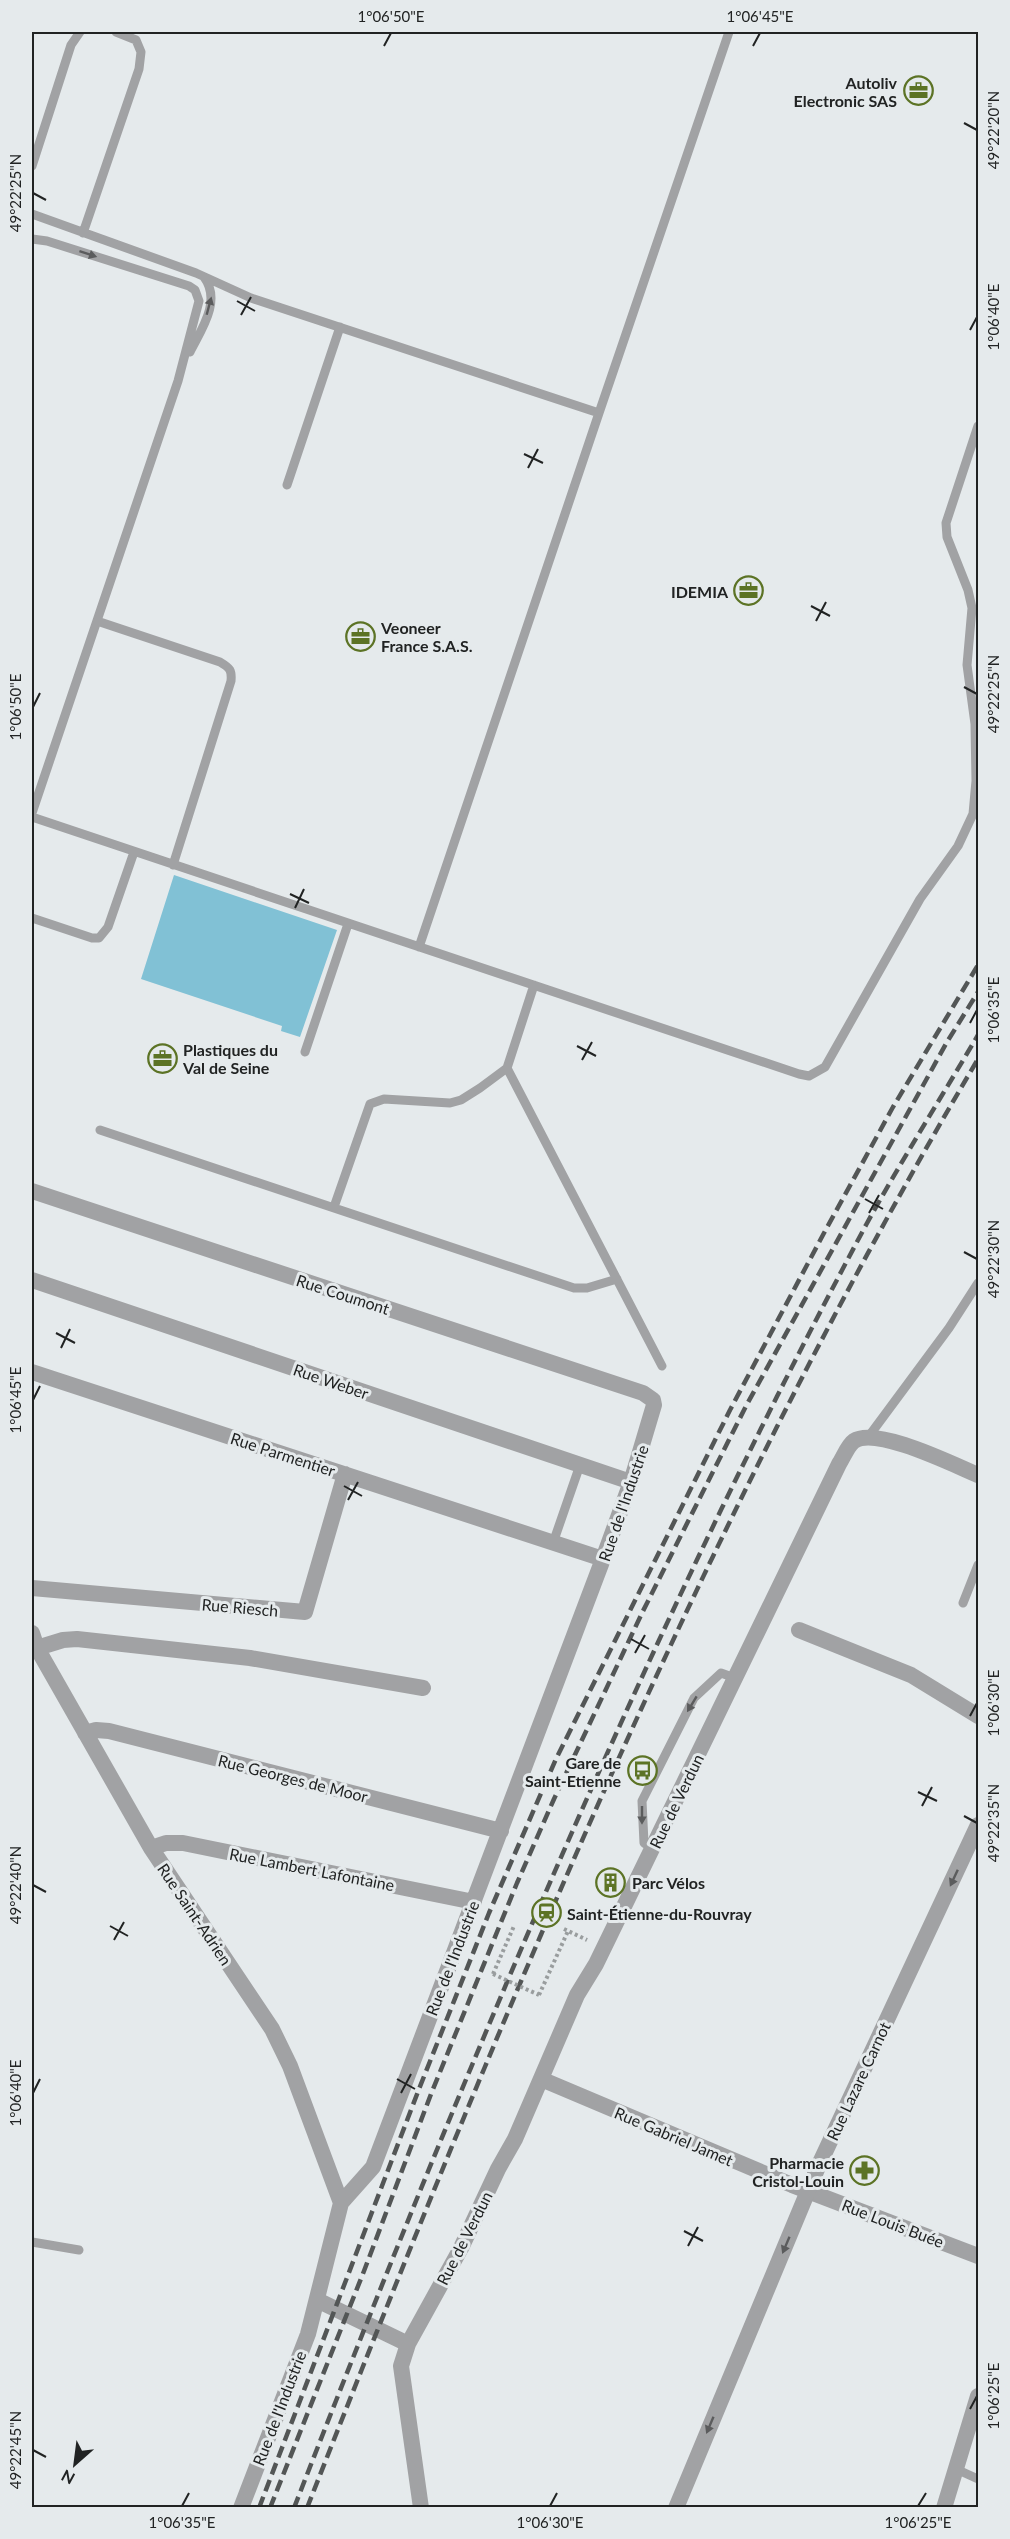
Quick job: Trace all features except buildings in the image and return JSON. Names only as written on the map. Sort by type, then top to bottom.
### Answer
[{"type":"street","name":"Rue Coumont","points":[[32,1191],[643,1394],[653,1401]]},
{"type":"street","name":"Rue Weber","points":[[32,1280],[631,1482]]},
{"type":"street","name":"Rue Parmentier","points":[[32,1372],[603,1559]]},
{"type":"street","name":"Rue de l'Industrie","points":[[241,2508],[290,2382],[318,2300],[341,2203],[373,2167],[603,1559],[631,1482],[653,1412],[653,1401]]},
{"type":"street","points":[[869,1436],[887,1438],[978,1475]]},
{"type":"street","name":"Rue de Verdun","points":[[421,2508],[401,2366],[408,2344],[461,2248],[515,2139],[577,1995],[604,1948],[839,1464],[854,1441],[869,1436]]},
{"type":"street","name":"Rue Riesch","points":[[32,1588],[305,1612],[345,1474]]},
{"type":"street","points":[[799,1630],[911,1675],[978,1716]]},
{"type":"street","points":[[34,1640],[77,1639],[250,1658],[423,1688]]},
{"type":"street","name":"Rue Saint-Adrien","points":[[34,1640],[151,1848],[272,2028],[290,2066],[341,2203]]},
{"type":"street","name":"Rue Georges de Moor","points":[[85,1733],[96,1730],[109,1731],[501,1831]]},
{"type":"street","name":"Rue Lazare Carnot","points":[[676,2508],[808,2191],[978,1825]]},
{"type":"street","name":"Rue Lambert Lafontaine","points":[[151,1848],[166,1843],[183,1843],[474,1902]]},
{"type":"street","name":"Rue Gabriel Jamet","points":[[541,2079],[808,2191]]},
{"type":"street","name":"Rue Louis Buée","points":[[808,2191],[978,2256]]},
{"type":"street","points":[[318,2300],[408,2344]]},
{"type":"street","points":[[944,2508],[978,2396]]},
{"type":"lane","points":[[32,166],[71,45],[80,32]]},
{"type":"lane","points":[[83,233],[138,69],[141,52],[136,40],[116,32]]},
{"type":"lane","points":[[419,947],[729,32]]},
{"type":"lane","points":[[32,214],[204,277],[251,298],[599,413]]},
{"type":"lane","points":[[32,239],[47,241],[195,290],[199,301],[181,374]]},
{"type":"lane","points":[[32,813],[181,374],[212,299],[209,284],[204,277]]},
{"type":"lane","points":[[287,485],[340,327]]},
{"type":"lane","points":[[32,818],[809,1076],[825,1067],[920,899],[957,846],[973,814],[976,781],[975,724],[967,664],[972,608],[968,590],[947,537],[946,523],[978,426]]},
{"type":"lane","points":[[97,621],[220,663],[231,672],[231,681],[173,865]]},
{"type":"lane","points":[[32,918],[92,938],[99,938],[108,927],[134,852]]},
{"type":"lane","points":[[305,1052],[348,924]]},
{"type":"lane","points":[[334,1207],[370,1104],[384,1098],[434,1103],[461,1100],[507,1068],[534,986]]},
{"type":"lane","points":[[507,1068],[662,1366]]},
{"type":"lane","points":[[100,1130],[574,1288],[587,1288],[617,1279]]},
{"type":"lane","points":[[869,1436],[949,1328],[978,1283]]},
{"type":"lane","points":[[553,1543],[580,1465]]},
{"type":"lane","points":[[963,1604],[978,1565]]},
{"type":"lane","points":[[653,1848],[644,1843],[642,1802],[694,1698],[721,1673],[735,1677]]},
{"type":"lane","points":[[32,2242],[79,2250]]},
{"type":"lane","points":[[956,2469],[978,2479]]},
{"type":"path","points":[[514,1926],[493,1974],[538,1995],[566,1930],[604,1948]]},
{"type":"shaded area","points":[[174,875],[337,930],[300,1037],[281,1031],[282,1026],[141,979]]},
{"type":"railway","points":[[259,2508],[419,2089],[489,1913],[556,1759],[730,1410],[824,1233],[893,1107],[978,965]]},
{"type":"railway","points":[[270,2508],[431,2094],[517,1883],[554,1799],[643,1611],[746,1406],[947,1042],[978,992]]},
{"type":"railway","points":[[294,2508],[358,2344],[491,2019],[633,1697],[707,1538],[866,1225],[978,1035]]},
{"type":"railway","points":[[307,2508],[456,2137],[533,1953],[698,1588],[786,1409],[879,1233],[978,1059]]},
{"type":"place","name":"Autoliv Electronic SAS","points":[[918,91]]},
{"type":"place","name":"IDEMIA","points":[[749,591]]},
{"type":"place","name":"Veoneer France S.A.S.","points":[[360,636]]},
{"type":"place","name":"Plastiques du Val de Seine","points":[[162,1058]]},
{"type":"place","name":"Gare de Saint-Etienne","points":[[642,1771]]},
{"type":"place","name":"Parc Vélos","points":[[611,1882]]},
{"type":"place","name":"Saint-Étienne-du-Rouvray","points":[[546,1913]]},
{"type":"place","name":"Pharmacie Cristol-Louin","points":[[865,2171]]}]
